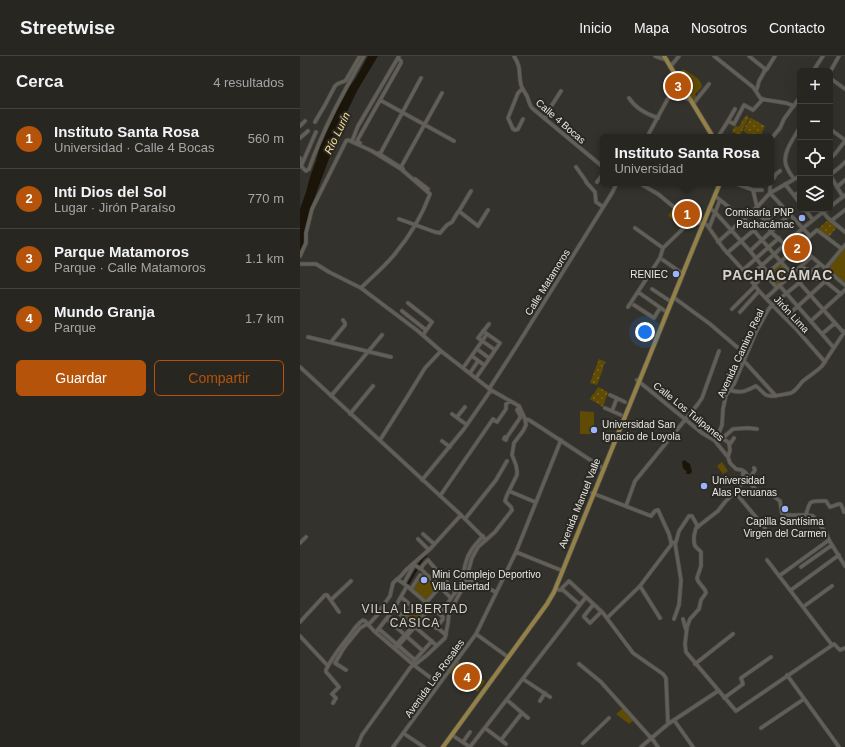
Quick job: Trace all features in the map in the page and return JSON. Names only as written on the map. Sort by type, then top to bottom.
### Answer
[{"type":"main road","points":[[664,58],[711,134]]},
{"type":"main road","name":"Avenida Manuel Valle","points":[[660,327],[665,311],[719,186]]},
{"type":"main road","name":"Avenida Manuel Valle","points":[[442,747],[452,735],[550,595],[562,570],[682,273]]},
{"type":"main road","name":"Avenida Manuel Valle","points":[[442,747],[547,604],[556,588],[562,570]]},
{"type":"street","points":[[315,122],[335,86],[346,80],[360,56]]},
{"type":"street","points":[[300,164],[306,170],[309,170],[335,107],[364,56]]},
{"type":"street","name":"Calle 4 Bocas","points":[[514,56],[520,70],[522,89],[532,108],[600,165]]},
{"type":"street","points":[[655,56],[664,58]]},
{"type":"street","points":[[670,67],[679,56]]},
{"type":"street","points":[[714,56],[753,87],[762,99],[786,103],[794,106]]},
{"type":"street","points":[[748,56],[764,68],[765,71]]},
{"type":"street","points":[[756,90],[765,71],[775,56]]},
{"type":"street","points":[[815,68],[823,56]]},
{"type":"street","points":[[832,68],[839,56]]},
{"type":"street","points":[[398,57],[401,63],[357,141],[401,167],[432,193]]},
{"type":"street","points":[[352,141],[358,127],[398,57]]},
{"type":"street","points":[[380,154],[421,78]]},
{"type":"street","points":[[649,134],[678,80]]},
{"type":"street","points":[[833,80],[845,89]]},
{"type":"street","points":[[671,92],[692,102],[709,84]]},
{"type":"street","points":[[522,89],[518,93],[508,118],[513,129],[515,130],[518,129],[523,119]]},
{"type":"street","points":[[545,119],[561,91]]},
{"type":"street","points":[[401,167],[442,93]]},
{"type":"street","points":[[629,98],[632,103],[647,115],[658,118]]},
{"type":"street","points":[[728,121],[734,124],[744,105],[753,110],[762,99]]},
{"type":"street","points":[[380,100],[454,141]]},
{"type":"street","points":[[774,135],[797,102]]},
{"type":"street","points":[[720,134],[735,108]]},
{"type":"street","points":[[300,126],[305,122]]},
{"type":"street","points":[[300,138],[308,131]]},
{"type":"street","points":[[305,158],[300,157],[300,162],[302,164],[305,158],[316,132]]},
{"type":"street","points":[[833,132],[844,142],[833,156]]},
{"type":"street","points":[[794,180],[786,167],[785,159],[787,151],[797,133]]},
{"type":"street","points":[[300,256],[306,243],[312,207],[346,141],[352,141],[372,151],[401,169],[430,193],[430,196],[415,226],[393,256],[361,288]]},
{"type":"street","points":[[833,173],[845,162]]},
{"type":"street","points":[[576,167],[595,192],[596,203],[603,207]]},
{"type":"street","points":[[774,178],[776,174],[786,167]]},
{"type":"street","points":[[831,176],[844,196],[833,204]]},
{"type":"street","points":[[597,182],[600,178]]},
{"type":"street","points":[[718,242],[770,194],[797,178]]},
{"type":"street","points":[[837,187],[845,180]]},
{"type":"street","points":[[786,184],[797,200]]},
{"type":"street","name":"Calle Matamoros","points":[[422,480],[450,447],[490,389],[615,186]]},
{"type":"street","points":[[644,186],[658,194],[691,220],[703,224]]},
{"type":"street","points":[[742,186],[753,190],[762,190]]},
{"type":"street","points":[[770,186],[770,194],[810,236]]},
{"type":"street","points":[[753,190],[757,207],[766,226],[792,252]]},
{"type":"street","points":[[399,219],[415,226],[435,232],[441,232],[452,222],[471,191]]},
{"type":"street","points":[[715,196],[744,219],[799,283],[844,332],[825,362],[818,370],[803,381],[794,392],[772,397],[768,396],[756,386],[742,392],[730,390]]},
{"type":"street","points":[[709,228],[720,200]]},
{"type":"street","points":[[727,253],[783,207]]},
{"type":"street","points":[[709,208],[716,213],[750,251],[762,265],[767,274],[798,306],[834,348]]},
{"type":"street","points":[[459,212],[478,226],[488,210]]},
{"type":"street","points":[[832,221],[845,210]]},
{"type":"street","points":[[808,212],[814,220]]},
{"type":"street","points":[[749,277],[823,212],[844,230]]},
{"type":"street","points":[[750,251],[790,214]]},
{"type":"street","points":[[628,307],[660,258],[663,248],[691,220]]},
{"type":"street","name":"Jirón Lima","points":[[703,224],[706,224],[727,253],[772,305],[798,330],[825,362]]},
{"type":"street","points":[[635,228],[663,248]]},
{"type":"street","points":[[732,309],[755,285],[817,230],[842,249]]},
{"type":"street","points":[[743,270],[779,238]]},
{"type":"street","points":[[825,269],[845,245]]},
{"type":"street","points":[[799,246],[845,285]]},
{"type":"street","points":[[766,298],[811,257]]},
{"type":"street","points":[[663,260],[682,273]]},
{"type":"street","points":[[300,264],[316,264],[361,288],[423,335],[440,351],[490,389],[520,407],[525,418],[525,428],[516,441],[512,455],[516,465],[517,475],[508,491],[505,501],[512,510],[496,531],[478,546],[472,558],[460,593],[449,613],[446,636],[420,660],[414,662]]},
{"type":"street","name":"Avenida Camino Real","points":[[718,434],[722,425],[723,409],[726,397],[734,384],[756,332],[768,310],[820,264]]},
{"type":"street","points":[[801,266],[804,269],[809,270],[815,278],[826,282],[841,294]]},
{"type":"street","points":[[785,318],[811,296],[832,275]]},
{"type":"street","points":[[652,289],[670,301]]},
{"type":"street","points":[[740,312],[759,290]]},
{"type":"street","points":[[811,321],[845,290]]},
{"type":"street","points":[[638,292],[665,311]]},
{"type":"street","points":[[673,297],[715,328],[737,347]]},
{"type":"street","points":[[408,303],[432,322],[423,335]]},
{"type":"street","points":[[634,305],[654,318],[660,308]]},
{"type":"street","points":[[402,311],[426,330]]},
{"type":"street","points":[[331,342],[345,325],[343,320]]},
{"type":"street","points":[[822,334],[835,323]]},
{"type":"street","points":[[488,324],[478,338],[495,350]]},
{"type":"street","points":[[476,378],[500,343],[483,331]]},
{"type":"street","points":[[464,368],[487,334]]},
{"type":"street","points":[[332,396],[382,335]]},
{"type":"street","points":[[308,337],[392,357]]},
{"type":"street","points":[[477,349],[489,358]]},
{"type":"street","points":[[380,440],[425,368],[440,351]]},
{"type":"street","points":[[626,506],[634,484],[638,478],[702,398],[719,351]]},
{"type":"street","points":[[472,356],[484,365]]},
{"type":"street","points":[[470,373],[478,361]]},
{"type":"street","points":[[744,361],[776,396]]},
{"type":"street","points":[[300,367],[486,540]]},
{"type":"street","name":"Calle Los Tulipanes","points":[[638,381],[702,433],[714,440],[728,457]]},
{"type":"street","points":[[350,414],[373,386]]},
{"type":"street","points":[[610,395],[625,402]]},
{"type":"street","points":[[612,411],[617,398]]},
{"type":"street","points":[[440,496],[493,419],[497,422],[506,409],[506,404],[510,401]]},
{"type":"street","points":[[457,417],[465,407]]},
{"type":"street","points":[[507,437],[520,418],[517,410],[520,407]]},
{"type":"street","points":[[605,408],[621,415]]},
{"type":"street","points":[[452,414],[466,425]]},
{"type":"street","points":[[525,418],[603,468]]},
{"type":"street","points":[[718,434],[724,437],[733,429],[757,429]]},
{"type":"street","points":[[718,434],[719,437],[728,442],[730,445]]},
{"type":"street","points":[[734,438],[730,445],[728,457],[730,463],[736,469],[745,472],[748,476],[748,481],[757,491],[769,492],[779,500],[781,503],[781,512],[783,514],[794,516],[801,514],[813,516],[843,559],[845,566]]},
{"type":"street","name":"Avenida Los Rosales","points":[[393,747],[476,634],[516,552],[561,440]]},
{"type":"street","points":[[442,441],[450,447]]},
{"type":"street","points":[[465,519],[496,480],[507,461]]},
{"type":"street","points":[[748,481],[755,470],[754,468]]},
{"type":"street","points":[[743,471],[743,480],[735,492],[718,511],[695,531],[694,542],[701,552],[701,566],[697,578],[706,593],[701,600],[699,610],[690,619],[687,626],[685,644],[686,652],[736,711],[832,645]]},
{"type":"street","points":[[508,491],[535,502]]},
{"type":"street","points":[[735,492],[764,528]]},
{"type":"street","points":[[593,494],[651,516],[656,510],[658,511],[669,534],[671,542],[671,545],[640,586],[607,618]]},
{"type":"street","points":[[806,515],[809,503],[813,501],[826,501],[830,507],[839,504],[843,507],[844,512]]},
{"type":"street","points":[[787,512],[798,515]]},
{"type":"street","points":[[346,670],[335,663],[342,650],[360,628],[368,624],[378,614],[390,596],[393,583],[406,570],[414,565],[461,516]]},
{"type":"street","points":[[674,619],[679,605],[681,580],[675,543],[679,531],[689,516],[692,516],[698,527]]},
{"type":"street","points":[[423,534],[434,544]]},
{"type":"street","points":[[440,614],[458,589],[468,556],[474,545],[483,536]]},
{"type":"street","points":[[300,543],[306,537]]},
{"type":"street","points":[[418,539],[429,550]]},
{"type":"street","points":[[779,576],[829,540]]},
{"type":"street","points":[[671,542],[675,543]]},
{"type":"street","points":[[801,567],[832,545]]},
{"type":"street","points":[[516,552],[562,570]]},
{"type":"street","points":[[791,590],[839,555]]},
{"type":"street","points":[[421,569],[428,560],[455,592]]},
{"type":"street","points":[[767,560],[832,645],[835,645],[840,650],[845,648]]},
{"type":"street","points":[[414,565],[421,569],[451,598]]},
{"type":"street","points":[[396,647],[378,630],[394,609],[414,565]]},
{"type":"street","points":[[411,589],[420,575]]},
{"type":"street","points":[[397,579],[440,614],[443,619],[436,628]]},
{"type":"street","points":[[466,579],[496,592]]},
{"type":"street","points":[[330,599],[332,599],[351,581]]},
{"type":"street","points":[[418,612],[445,581]]},
{"type":"street","points":[[562,589],[569,581],[607,618],[633,654],[663,674],[666,678],[668,724]]},
{"type":"street","points":[[640,586],[660,618]]},
{"type":"street","points":[[803,607],[832,586]]},
{"type":"street","points":[[556,588],[559,590],[562,589],[580,605]]},
{"type":"street","points":[[300,622],[325,595],[327,595],[339,612]]},
{"type":"street","points":[[452,735],[471,747],[586,597]]},
{"type":"street","points":[[400,598],[446,636]]},
{"type":"street","points":[[593,605],[584,617],[590,622],[601,612]]},
{"type":"street","points":[[404,617],[412,608]]},
{"type":"street","points":[[394,609],[436,646]]},
{"type":"street","points":[[378,614],[423,651]]},
{"type":"street","points":[[396,647],[423,617]]},
{"type":"street","points":[[683,618],[686,634]]},
{"type":"street","points":[[333,702],[336,698],[332,694],[339,687],[326,672],[328,666],[340,646],[355,627],[363,620],[439,684]]},
{"type":"street","points":[[476,634],[507,657]]},
{"type":"street","points":[[695,664],[733,634]]},
{"type":"street","points":[[300,636],[328,666]]},
{"type":"street","points":[[357,747],[362,735],[414,662],[432,641]]},
{"type":"street","points":[[724,698],[743,684],[741,678],[770,657]]},
{"type":"street","points":[[579,664],[601,682],[651,737],[658,747]]},
{"type":"street","points":[[787,675],[839,747]]},
{"type":"street","points":[[523,679],[550,697]]},
{"type":"street","points":[[640,747],[668,724],[718,691]]},
{"type":"street","points":[[540,701],[545,693]]},
{"type":"street","points":[[761,728],[804,699]]},
{"type":"street","points":[[507,700],[528,718]]},
{"type":"street","points":[[501,740],[522,713]]},
{"type":"street","points":[[588,747],[583,743],[609,718]]},
{"type":"street","points":[[674,720],[694,747]]},
{"type":"street","points":[[485,728],[506,744]]},
{"type":"street","points":[[463,742],[470,732]]},
{"type":"street","points":[[403,733],[424,747]]},
{"type":"shaded area","points":[[683,69],[695,76],[700,81],[702,87],[695,94],[697,98],[693,102],[678,77]]},
{"type":"shaded area","points":[[678,81],[689,99],[672,92]]},
{"type":"shaded area","points":[[747,115],[749,118],[741,134],[732,132],[735,126],[739,127]]},
{"type":"shaded area","points":[[750,118],[765,126],[761,134],[748,134],[743,131]]},
{"type":"shaded area","points":[[673,208],[680,213],[674,220],[668,216]]},
{"type":"shaded area","points":[[828,220],[837,227],[829,237],[818,229]]},
{"type":"shaded area","points":[[844,247],[845,248],[845,282],[828,267]]},
{"type":"shaded area","points":[[780,265],[789,274],[777,285],[768,276]]},
{"type":"shaded area","points":[[599,359],[606,362],[603,366],[597,385],[590,383]]},
{"type":"shaded area","points":[[598,387],[608,392],[603,407],[590,399]]},
{"type":"shaded area","points":[[580,411],[594,412],[594,434],[580,434]]},
{"type":"shaded area","points":[[722,462],[728,471],[723,474],[717,466]]},
{"type":"shaded area","name":"Mini Complejo Deportivo Villa Libertad","points":[[423,573],[438,587],[426,601],[412,589]]},
{"type":"shaded area","points":[[412,609],[421,616],[413,624],[405,617]]},
{"type":"shaded area","points":[[457,661],[485,681],[477,692],[449,672]]},
{"type":"shaded area","points":[[623,708],[634,720],[629,724],[616,714]]},
{"type":"water","name":"Río Lurín","points":[[368,56],[378,56],[357,91],[345,116],[311,207],[304,244],[300,252],[300,209],[319,149],[335,113]]},
{"type":"water","points":[[684,460],[690,464],[692,472],[690,474],[686,474],[687,472],[683,468],[682,462]]},
{"type":"waterway","points":[[407,586],[423,558],[426,556]]},
{"type":"place","name":"Parque Matamoros","points":[[678,86]]},
{"type":"place","name":"Instituto Santa Rosa","points":[[687,214]]},
{"type":"place","name":"Comisaría PNP Pachacámac","points":[[802,218]]},
{"type":"place","name":"Inti Dios del Sol","points":[[797,248]]},
{"type":"place","name":"RENIEC","points":[[676,274]]},
{"type":"place","name":"Universidad San Ignacio de Loyola","points":[[594,430]]},
{"type":"place","name":"Universidad Alas Peruanas","points":[[704,486]]},
{"type":"place","name":"Capilla Santísima Virgen del Carmen","points":[[785,509]]},
{"type":"place","name":"Mini Complejo Deportivo Villa Libertad","points":[[424,580]]},
{"type":"place","name":"Mundo Granja","points":[[467,677]]},
{"type":"district","name":"PACHACÁMAC","points":[[778,275]]},
{"type":"district","name":"VILLA LIBERTAD CASICA","points":[[415,616]]}]
